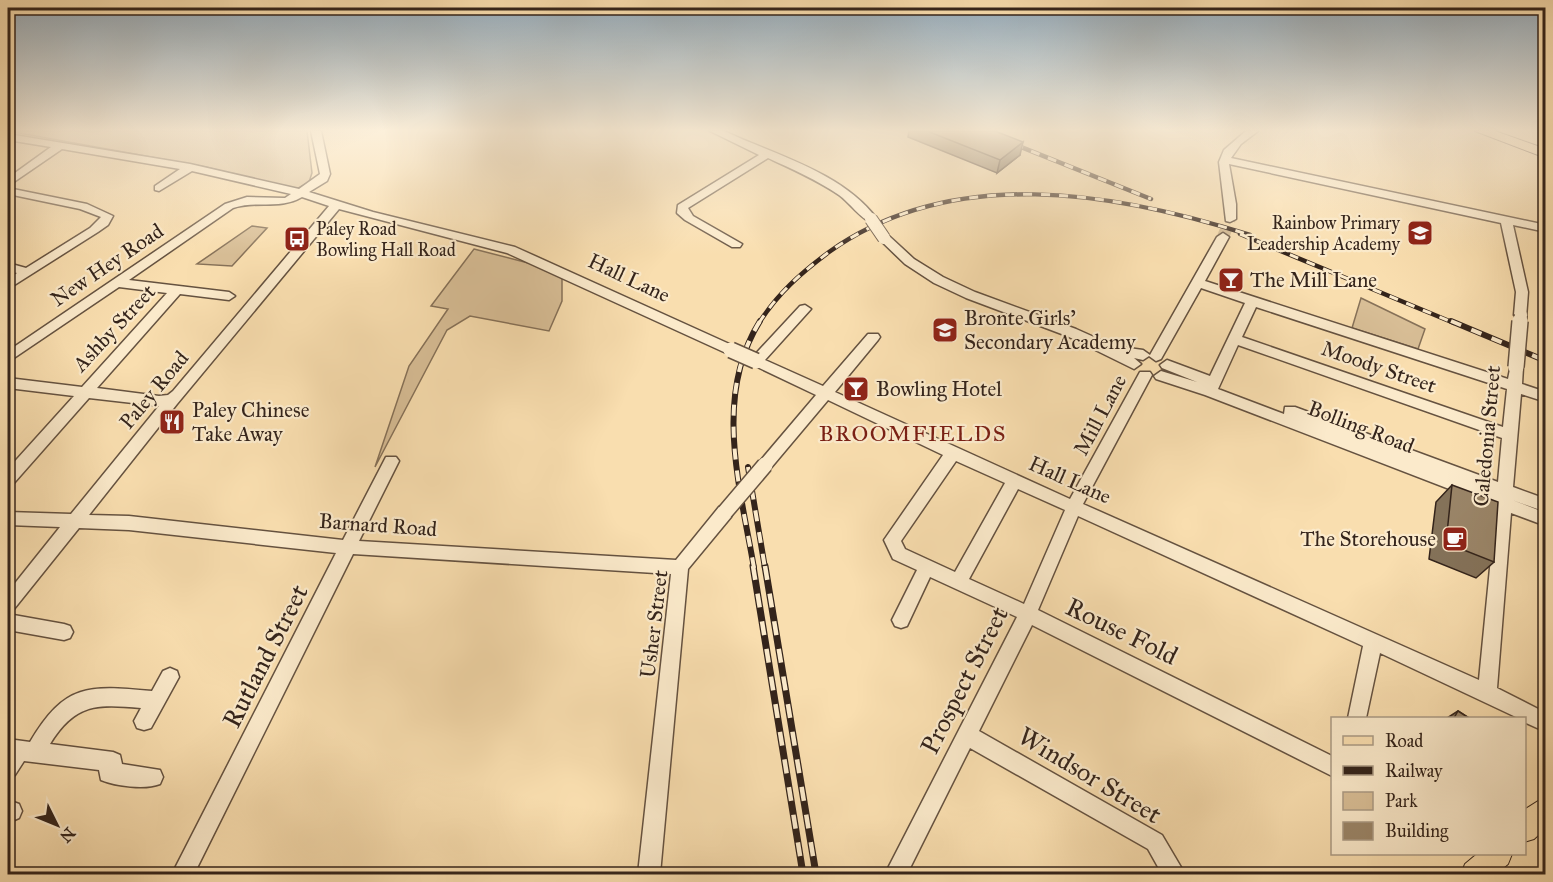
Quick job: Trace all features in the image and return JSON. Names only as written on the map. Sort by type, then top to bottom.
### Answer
[{"type":"main road","points":[[1526,826],[1545,809]]},
{"type":"main road","points":[[1475,874],[1497,855]]},
{"type":"street","points":[[8,183],[23,172]]},
{"type":"street","points":[[159,188],[182,172]]},
{"type":"street","name":"Hall Lane","points":[[212,172],[301,193],[336,205],[511,250],[953,453],[1487,693],[1545,723]]},
{"type":"street","points":[[301,193],[323,179],[326,172]]},
{"type":"street","points":[[736,244],[689,218],[683,213],[682,207],[738,172]]},
{"type":"street","name":"Bolling Road","points":[[803,172],[835,187],[858,204],[884,238],[926,274],[1151,365],[1505,497],[1545,506]]},
{"type":"street","points":[[1222,172],[1231,203],[1230,219]]},
{"type":"street","points":[[1281,172],[1545,229]]},
{"type":"street","points":[[8,191],[83,206],[106,216],[104,223],[8,285]]},
{"type":"street","name":"New Hey Road","points":[[8,357],[229,206],[247,200],[287,201],[301,193]]},
{"type":"street","name":"Paley Road","points":[[8,604],[172,400],[336,205]]},
{"type":"street","name":"Caledonia Street","points":[[1487,693],[1522,292],[1506,221]]},
{"type":"street","name":"Mill Lane","points":[[1074,507],[1223,237]]},
{"type":"street","points":[[8,267],[27,272]]},
{"type":"street","points":[[116,283],[229,296]]},
{"type":"street","points":[[1198,283],[1545,397]]},
{"type":"street","name":"Ashby Street","points":[[8,479],[83,392],[176,291]]},
{"type":"street","points":[[1212,387],[1253,300]]},
{"type":"street","points":[[756,361],[806,309]]},
{"type":"street","name":"Usher Street","points":[[649,874],[680,567],[873,337]]},
{"type":"street","name":"Moody Street","points":[[1235,339],[1510,435]]},
{"type":"street","points":[[8,383],[172,400]]},
{"type":"street","name":"Rouse Fold","points":[[953,453],[892,540],[899,554],[1028,614],[1331,766]]},
{"type":"street","name":"Rutland Street","points":[[183,874],[391,461]]},
{"type":"street","points":[[959,581],[1015,480]]},
{"type":"street","name":"Bolling Road","points":[[1505,497],[1545,520]]},
{"type":"street","name":"Prospect Street","points":[[896,874],[1028,614],[1074,507]]},
{"type":"street","name":"Barnard Road","points":[[8,518],[129,523],[348,548],[680,567]]},
{"type":"street","points":[[901,620],[927,566]]},
{"type":"street","points":[[8,622],[64,632]]},
{"type":"street","points":[[1357,717],[1373,641]]},
{"type":"street","points":[[144,721],[171,677]]},
{"type":"street","points":[[8,768],[21,751],[71,703],[93,696],[157,700]]},
{"type":"street","name":"Windsor Street","points":[[967,735],[1155,842],[1174,874]]},
{"type":"street","points":[[21,751],[113,762],[108,773],[153,777]]},
{"type":"green space","points":[[226,172],[312,172],[309,182],[295,190]]},
{"type":"green space","points":[[252,226],[267,228],[232,266],[197,264]]},
{"type":"green space","points":[[474,249],[536,265],[562,278],[562,301],[549,331],[470,316],[447,330],[375,467],[409,366],[448,309],[431,306]]},
{"type":"green space","points":[[1361,298],[1425,329],[1418,349],[1352,328]]},
{"type":"building","points":[[1452,485],[1498,502],[1494,562],[1446,543]]},
{"type":"building","points":[[1458,711],[1467,717],[1455,717]]},
{"type":"tunnel","points":[[1223,237],[1230,219]]},
{"type":"railway","points":[[1084,172],[1151,199]]},
{"type":"railway","points":[[759,323],[782,293],[829,252],[877,224],[928,206],[981,197],[1035,194],[1090,198],[1145,207],[1250,235]]},
{"type":"railway","points":[[1240,234],[1454,323]]},
{"type":"railway","points":[[1451,321],[1546,361]]},
{"type":"railway","points":[[754,568],[737,474],[734,411],[737,380],[746,350],[759,323]]},
{"type":"railway","points":[[748,467],[765,568]]},
{"type":"railway","points":[[753,566],[803,874]]},
{"type":"railway","points":[[765,566],[816,874]]},
{"type":"place","name":"Rainbow Primary Leadership Academy","points":[[1420,233]]},
{"type":"place","name":"Paley Road Bowling Hall Road","points":[[297,239]]},
{"type":"place","name":"The Mill Lane","points":[[1231,280]]},
{"type":"place","name":"Bronte Girls' Secondary Academy","points":[[945,330]]},
{"type":"place","name":"Bowling Hotel","points":[[856,389]]},
{"type":"place","name":"Paley Chinese Take Away","points":[[172,422]]},
{"type":"place","name":"The Storehouse","points":[[1455,539]]},
{"type":"district","name":"BROOMFIELDS","points":[[913,433]]}]
